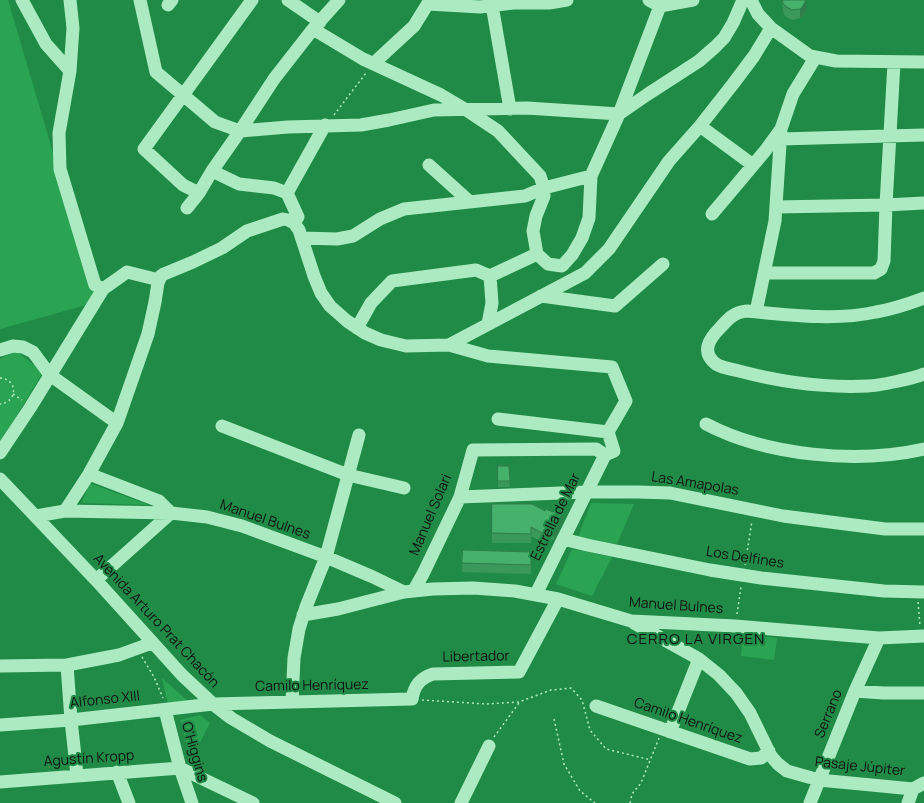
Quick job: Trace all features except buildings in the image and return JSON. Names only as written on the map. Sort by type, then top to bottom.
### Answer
[{"type":"street","points":[[22,0],[46,44],[70,71]]},
{"type":"street","points":[[70,0],[73,28],[70,71],[59,133],[60,169],[95,285],[103,289]]},
{"type":"street","points":[[140,0],[156,72],[215,122],[240,131],[325,125],[360,125],[434,110],[527,108],[619,114],[689,68],[715,47],[724,38],[733,23],[743,0]]},
{"type":"street","points":[[199,193],[183,185],[144,149],[252,0]]},
{"type":"street","points":[[288,0],[350,52],[442,95],[498,131],[540,176],[544,188],[544,196],[536,216],[533,231],[537,254],[548,264],[562,266],[572,256],[582,238],[589,218],[591,176],[619,114],[655,3],[694,0]]},
{"type":"street","points":[[187,208],[199,193],[212,171],[274,79],[316,25],[339,0]]},
{"type":"street","points":[[374,63],[414,26],[429,2],[480,7],[513,3],[549,3],[567,0]]},
{"type":"street","points":[[751,0],[758,14],[771,28],[805,53],[815,58],[836,61],[894,63],[924,62]]},
{"type":"street","points":[[492,5],[510,109]]},
{"type":"street","points":[[449,345],[585,272],[609,249],[665,167],[700,126],[754,56],[771,28]]},
{"type":"street","points":[[756,312],[775,221],[781,134],[793,94],[815,58]]},
{"type":"street","points":[[765,274],[874,273],[882,269],[884,261],[889,136],[894,63]]},
{"type":"street","points":[[287,193],[325,125]]},
{"type":"street","points":[[700,126],[753,165]]},
{"type":"street","points":[[712,214],[781,134],[889,136],[924,135]]},
{"type":"street","points":[[429,165],[470,202]]},
{"type":"street","points":[[212,171],[239,184],[274,188],[287,193],[298,217],[294,223]]},
{"type":"street","points":[[302,238],[337,239],[353,236],[380,219],[404,209],[525,196],[544,188],[591,176]]},
{"type":"street","points":[[776,207],[924,203]]},
{"type":"street","points":[[65,511],[89,474],[117,423],[148,334],[159,280],[164,274],[222,248],[247,231],[283,219],[294,223],[299,230],[314,276],[325,299],[347,321],[357,328],[381,340],[406,346],[449,345],[488,356],[612,367],[626,401],[608,432],[498,419]]},
{"type":"street","points":[[357,328],[371,302],[392,281],[476,270],[490,276],[537,254]]},
{"type":"street","points":[[541,296],[615,306],[663,264]]},
{"type":"street","points":[[0,452],[30,408],[103,289],[128,272],[159,280]]},
{"type":"street","points":[[488,324],[492,303],[490,276]]},
{"type":"street","points":[[924,298],[876,312],[854,315],[803,316],[742,311],[734,314],[712,336],[708,345],[711,358],[716,364],[724,368],[799,384],[869,386],[924,374]]},
{"type":"street","points":[[0,350],[13,346],[23,347],[33,352],[50,375],[117,423]]},
{"type":"street","points":[[706,424],[745,441],[809,453],[868,456],[900,454],[924,449]]},
{"type":"street","points":[[222,426],[348,475],[404,488]]},
{"type":"street","name":"Estrella de Mar","points":[[536,594],[604,455],[614,451],[608,432]]},
{"type":"street","points":[[292,702],[294,658],[303,615],[326,557],[359,435]]},
{"type":"street","name":"Manuel Solari","points":[[409,591],[423,574],[460,497],[473,450],[596,449],[604,455]]},
{"type":"street","points":[[89,474],[159,501],[170,513],[96,580]]},
{"type":"street","name":"Avenida Arturo Prat Chacón","points":[[0,478],[96,580],[182,676],[213,704],[231,718],[270,741],[395,803]]},
{"type":"street","name":"Las Amapolas","points":[[460,497],[586,492],[670,493],[783,516],[885,529],[924,529]]},
{"type":"street","name":"Manuel Bulnes","points":[[36,516],[65,511],[170,513],[201,516],[225,521],[326,557],[409,591]]},
{"type":"street","name":"Los Delfines","points":[[563,539],[710,570],[761,578],[884,591],[921,592]]},
{"type":"street","name":"Manuel Bulnes","points":[[303,615],[338,609],[409,591],[473,588],[536,594],[558,599],[631,621],[735,626],[880,638],[922,636]]},
{"type":"street","name":"Libertador","points":[[412,699],[418,684],[424,678],[433,674],[518,672],[558,599]]},
{"type":"street","name":"Pasaje Júpiter","points":[[631,621],[699,659],[719,675],[736,693],[750,713],[768,751],[774,760],[787,770],[819,780],[918,786]]},
{"type":"street","points":[[676,646],[676,634],[683,623]]},
{"type":"street","name":"Serrano","points":[[810,803],[855,691],[880,638]]},
{"type":"street","points":[[0,666],[67,665],[102,659],[152,643]]},
{"type":"street","points":[[666,731],[699,659]]},
{"type":"street","points":[[67,665],[77,775]]},
{"type":"street","points":[[855,691],[924,693]]},
{"type":"street","name":"Camilo Henríquez","points":[[213,704],[412,699]]},
{"type":"street","name":"Alfonso XIII","points":[[0,726],[71,720],[213,704]]},
{"type":"street","name":"Camilo Henríquez","points":[[596,706],[750,759],[761,758],[768,751]]},
{"type":"street","name":"O'Higgins","points":[[165,710],[180,768],[192,803]]},
{"type":"street","points":[[461,803],[489,746]]},
{"type":"street","points":[[180,768],[253,803]]},
{"type":"street","name":"Agustín Kropp","points":[[0,782],[180,768]]},
{"type":"street","points":[[118,772],[129,803]]},
{"type":"street","points":[[908,803],[918,786]]},
{"type":"path","points":[[325,125],[374,63]]},
{"type":"path","points":[[0,378],[10,382],[14,390],[11,398],[0,404]]},
{"type":"path","points":[[921,592],[922,636]]},
{"type":"path","points":[[136,649],[154,677],[159,688],[165,710]]},
{"type":"path","points":[[412,699],[486,704],[519,702],[551,690],[571,688],[582,700],[590,730],[606,749],[651,760]]},
{"type":"path","points":[[489,746],[519,702]]},
{"type":"path","points":[[554,719],[564,764],[580,791],[595,803]]},
{"type":"path","points":[[630,803],[632,794],[641,783],[645,770],[666,731]]},
{"type":"green space","points":[[0,0],[8,0],[97,302],[0,329]]},
{"type":"green space","points":[[16,351],[43,372],[0,444],[0,359]]},
{"type":"green space","points":[[89,483],[149,505],[82,503]]},
{"type":"green space","points":[[591,503],[634,504],[617,544],[578,537]]},
{"type":"green space","points":[[572,549],[612,557],[592,596],[556,584]]},
{"type":"green space","points":[[743,634],[777,638],[774,660],[741,656]]},
{"type":"green space","points":[[162,678],[190,703],[168,705]]},
{"type":"green space","points":[[200,715],[210,723],[191,760],[180,720]]},
{"type":"district","name":"CERRO LA VIRGEN","points":[[696,640]]}]
